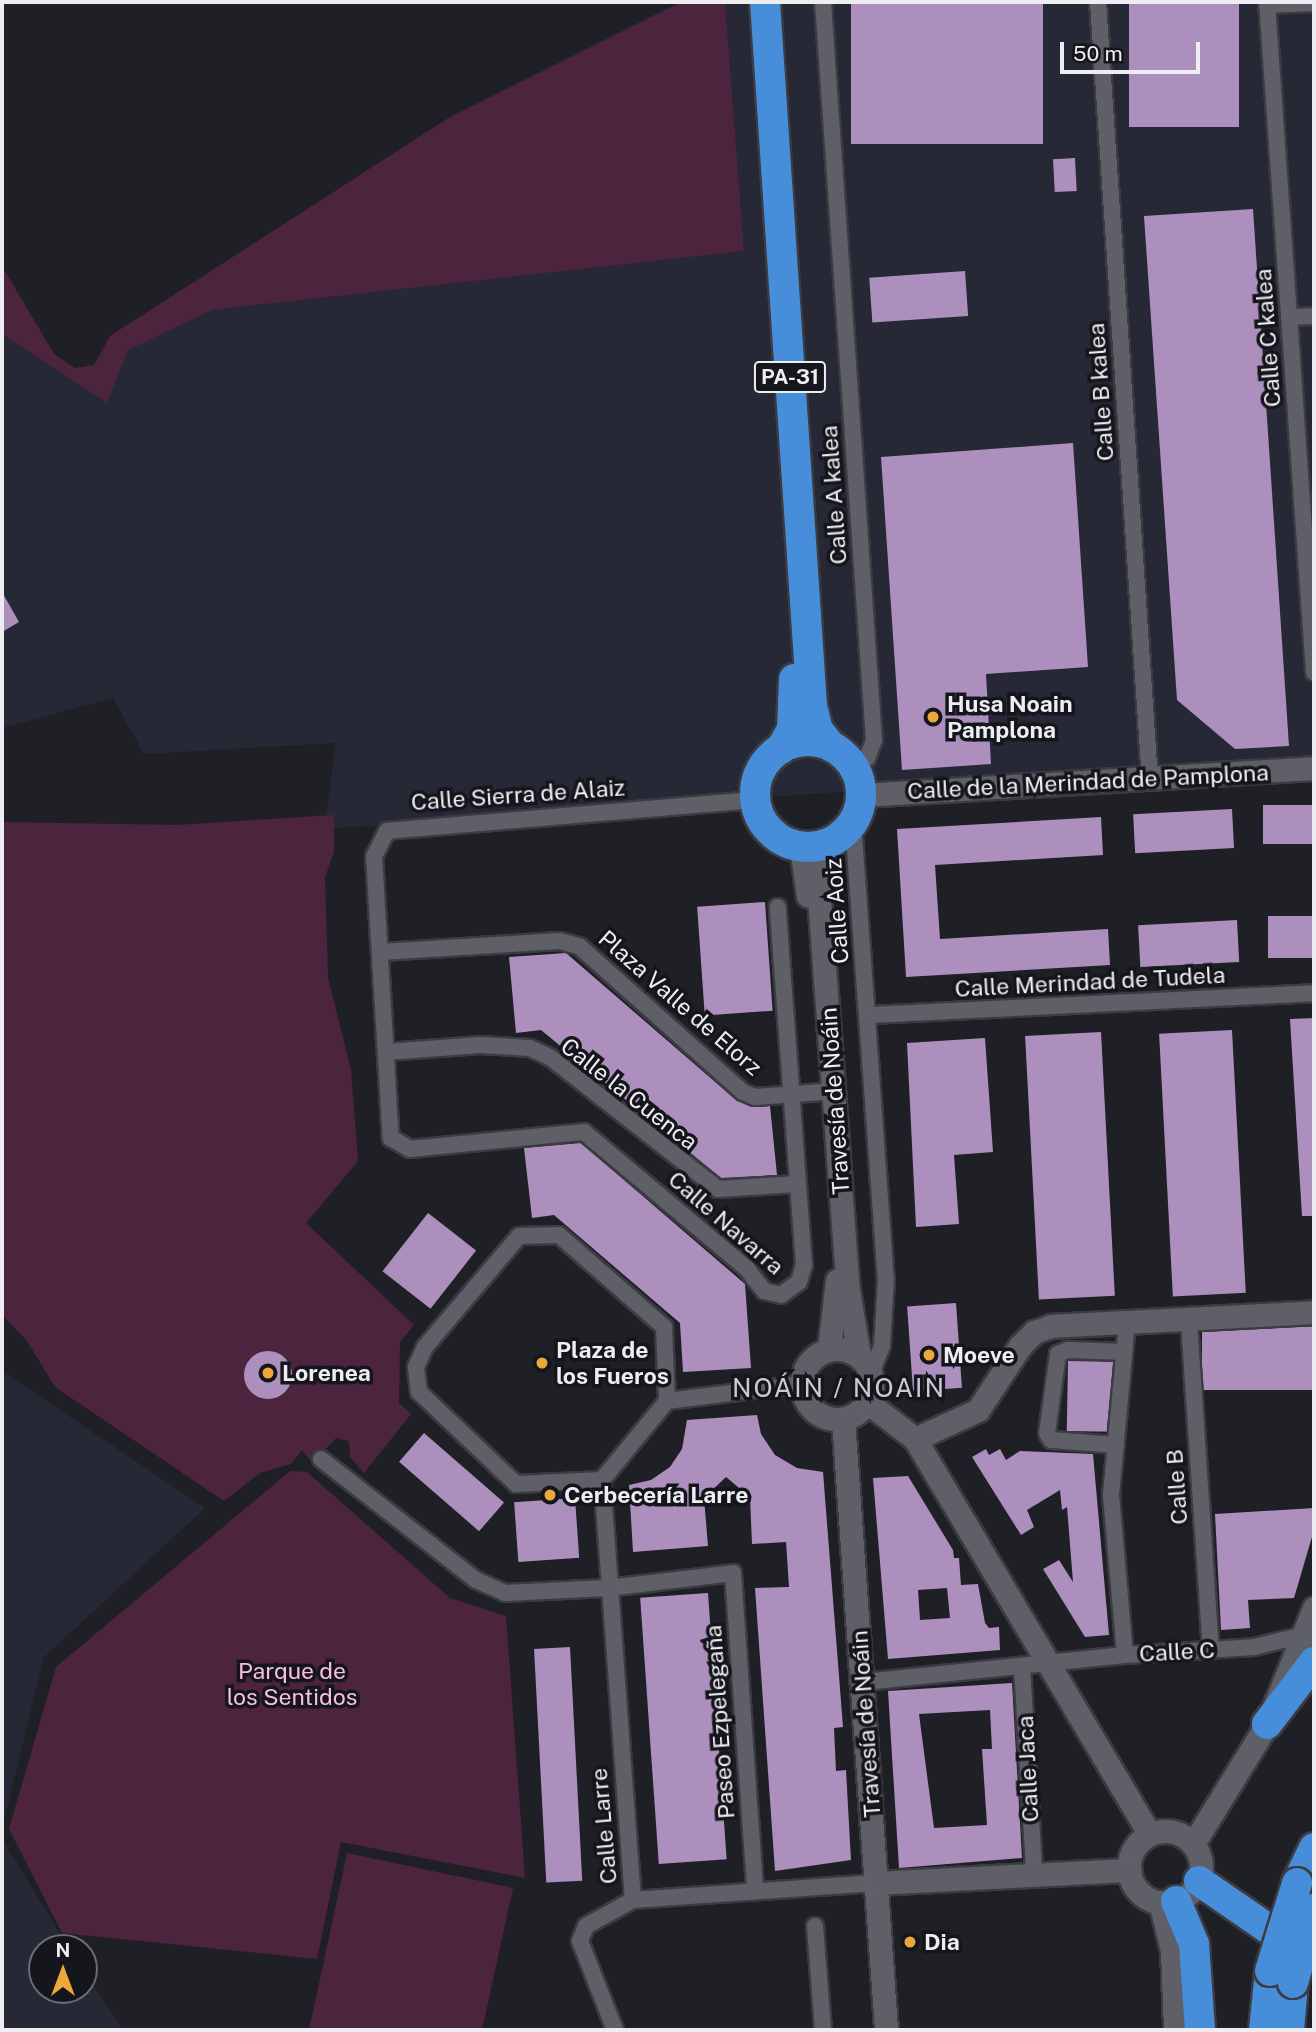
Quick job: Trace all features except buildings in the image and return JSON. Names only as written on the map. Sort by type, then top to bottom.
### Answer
[{"type":"highway","name":"PA-31","points":[[744,2],[796,707],[792,729],[781,749]]},
{"type":"highway","name":"PA-31","points":[[765,2],[812,706],[818,730],[850,783]]},
{"type":"highway","points":[[806,742],[850,783],[812,846],[770,831],[755,800],[760,770],[781,749],[806,742]]},
{"type":"highway","points":[[1267,1724],[1309,1648]]},
{"type":"highway","points":[[1289,2030],[1282,1977],[1297,1883],[1314,1847]]},
{"type":"highway","points":[[1199,1881],[1314,1959]]},
{"type":"highway","points":[[1168,1902],[1194,1944],[1200,2030]]},
{"type":"highway","points":[[1264,2030],[1282,1977],[1314,1909]]},
{"type":"street","name":"Calle A kalea","points":[[823,2],[874,740],[867,758],[850,783]]},
{"type":"street","name":"Calle B kalea","points":[[1098,2],[1150,780]]},
{"type":"street","points":[[1267,4],[1314,3]]},
{"type":"street","name":"Calle C kalea","points":[[1267,4],[1289,317],[1310,546],[1314,672]]},
{"type":"street","points":[[1289,317],[1314,316]]},
{"type":"street","name":"Calle de la Merindad de Pamplona","points":[[850,783],[1150,780],[1314,768]]},
{"type":"street","name":"Calle Aoiz","points":[[850,783],[886,1279],[882,1346],[864,1364]]},
{"type":"street","name":"Calle Sierra de Alaiz","points":[[391,1138],[374,856],[382,836],[394,827],[755,800]]},
{"type":"street","name":"Travesía de Noáin","points":[[812,846],[823,1092],[838,1291],[829,1349]]},
{"type":"street","name":"Travesía de Noáin","points":[[812,846],[818,884],[848,1290],[864,1364]]},
{"type":"street","name":"Calle Navarra","points":[[391,1138],[410,1149],[584,1132],[772,1294],[781,1295],[799,1282],[804,1265],[778,907]]},
{"type":"street","name":"Plaza Valle de Elorz","points":[[381,952],[560,941],[579,946],[743,1092],[755,1097],[823,1092]]},
{"type":"street","name":"Calle Merindad de Tudela","points":[[868,1015],[1314,993]]},
{"type":"street","name":"Calle la Cuenca","points":[[386,1052],[481,1045],[530,1048],[551,1058],[718,1189],[797,1184]]},
{"type":"street","points":[[559,1235],[664,1327],[667,1401],[602,1480],[516,1484],[419,1392],[416,1367],[425,1347],[519,1236],[559,1235]]},
{"type":"street","points":[[915,1439],[978,1410],[1034,1332],[1051,1326],[1189,1321],[1314,1312]]},
{"type":"street","name":"Calle B","points":[[1189,1321],[1211,1650]]},
{"type":"street","points":[[1125,1655],[1111,1518],[1127,1324]]},
{"type":"street","points":[[867,1402],[843,1419],[814,1411],[801,1384],[809,1362],[829,1349],[864,1364],[867,1402],[915,1439],[1150,1834]]},
{"type":"street","points":[[1116,1445],[1051,1440],[1047,1433],[1058,1354],[1068,1350],[1124,1352]]},
{"type":"street","points":[[667,1401],[801,1384]]},
{"type":"street","name":"Travesía de Noáin","points":[[843,1419],[864,1682],[886,2030]]},
{"type":"street","points":[[321,1459],[476,1580],[497,1590],[608,1588]]},
{"type":"street","name":"Calle Larre","points":[[602,1480],[633,1900],[878,1883]]},
{"type":"street","name":"Paseo Ezpelegaña","points":[[608,1588],[733,1573],[755,1891]]},
{"type":"street","points":[[1309,1648],[1314,1608]]},
{"type":"street","name":"Calle C","points":[[864,1682],[1125,1655],[1278,1644],[1309,1648]]},
{"type":"street","name":"Calle Jaca","points":[[1022,1667],[1034,1872]]},
{"type":"street","points":[[1194,1844],[1267,1724]]},
{"type":"street","points":[[1173,1832],[1194,1844],[1201,1862],[1199,1881],[1168,1902],[1139,1892],[1129,1870],[1134,1849],[1150,1834],[1173,1832]]},
{"type":"street","points":[[878,1883],[1034,1872],[1129,1870]]},
{"type":"street","points":[[615,2030],[580,1937],[586,1926],[633,1900]]},
{"type":"street","points":[[1168,1902],[1175,2030]]},
{"type":"street","points":[[815,1926],[823,2030]]},
{"type":"shaded area","points":[[725,2],[1314,2],[1314,758],[324,829],[336,743],[144,754],[113,698],[2,728],[2,334],[107,403],[127,350],[212,310],[744,251]]},
{"type":"shaded area","points":[[2,1371],[205,1508],[44,1657],[2,1829]]},
{"type":"shaded area","points":[[2,1839],[60,1934],[28,1934],[28,2004],[98,2004],[98,1992],[123,2030],[2,2030]]},
{"type":"green space","points":[[681,2],[725,2],[744,251],[212,310],[128,350],[107,403],[2,334],[2,266],[54,354],[75,368],[94,365],[110,336],[450,117]]},
{"type":"green space","points":[[334,815],[334,852],[325,877],[328,977],[351,1069],[358,1161],[306,1223],[414,1325],[400,1342],[399,1403],[411,1414],[364,1473],[350,1457],[349,1441],[336,1438],[312,1463],[302,1450],[291,1464],[260,1473],[224,1501],[55,1387],[27,1341],[2,1315],[2,822],[177,825]]},
{"type":"green space","name":"Parque de los Sentidos","points":[[290,1471],[307,1472],[450,1598],[506,1616],[525,1878],[341,1842],[317,1959],[98,1937],[98,1934],[62,1933],[9,1829],[56,1667]]},
{"type":"green space","points":[[347,1853],[513,1888],[482,2030],[309,2030]]},
{"type":"place","name":"Husa Noain Pamplona","points":[[933,717]]},
{"type":"place","name":"Moeve","points":[[929,1355]]},
{"type":"place","name":"Plaza de los Fueros","points":[[542,1363]]},
{"type":"place","name":"Lorenea","points":[[268,1373]]},
{"type":"place","name":"Cerbecería Larre","points":[[550,1495]]},
{"type":"place","name":"Dia","points":[[910,1942]]},
{"type":"district","name":"NOÁIN / NOAIN","points":[[839,1388]]}]
